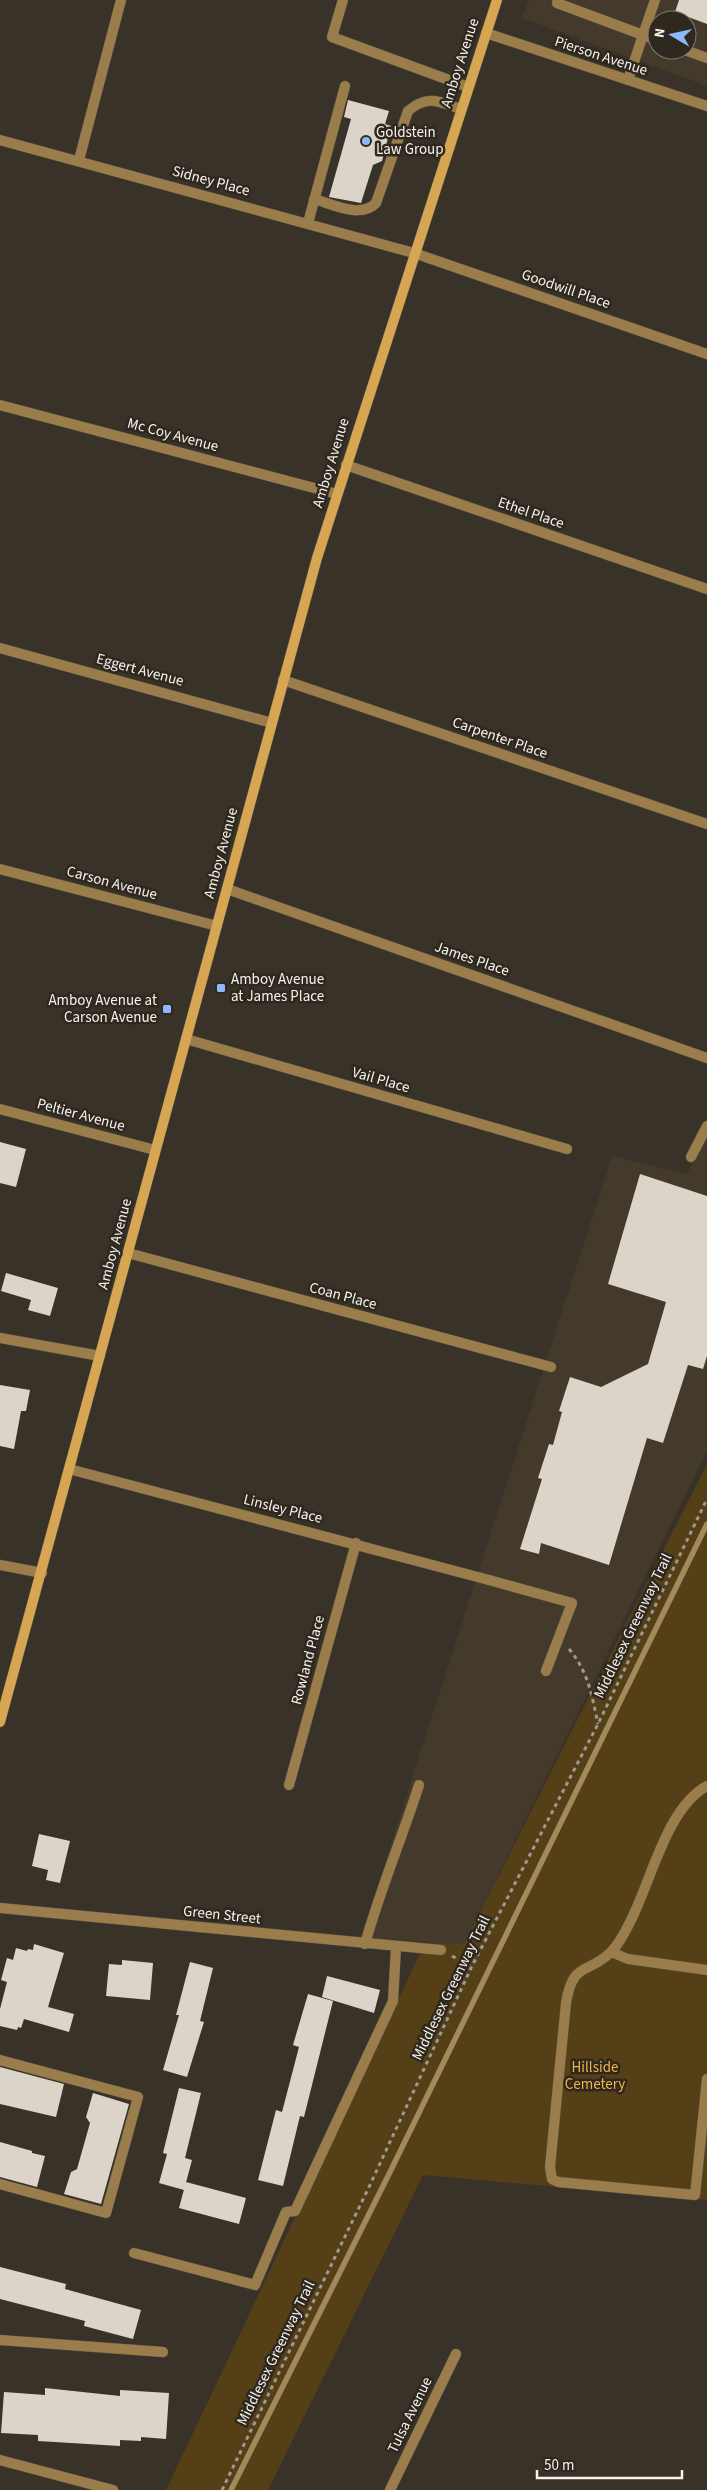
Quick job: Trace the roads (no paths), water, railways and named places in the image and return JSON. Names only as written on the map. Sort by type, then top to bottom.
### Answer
[{"type":"street","points":[[79,160],[121,0]]},
{"type":"street","points":[[343,0],[332,37],[468,87]]},
{"type":"street","name":"Amboy Avenue","points":[[0,1722],[317,558],[497,0]]},
{"type":"street","points":[[558,0],[557,2],[647,36]]},
{"type":"street","points":[[628,80],[655,0]]},
{"type":"street","name":"Pierson Avenue","points":[[486,33],[707,106]]},
{"type":"street","points":[[308,223],[345,86]]},
{"type":"street","points":[[314,199],[362,211],[370,209],[376,203],[408,111],[419,102],[432,100],[461,109]]},
{"type":"street","name":"Sidney Place","points":[[0,140],[79,160],[414,253]]},
{"type":"street","name":"Goodwill Place","points":[[414,253],[707,354]]},
{"type":"street","name":"Mc Coy Avenue","points":[[0,405],[337,494]]},
{"type":"street","name":"Ethel Place","points":[[346,465],[707,589]]},
{"type":"street","name":"Eggert Avenue","points":[[0,648],[272,723]]},
{"type":"street","name":"Carpenter Place","points":[[283,680],[707,824]]},
{"type":"street","name":"Carson Avenue","points":[[0,869],[217,926]]},
{"type":"street","name":"James Place","points":[[227,889],[707,1058]]},
{"type":"street","name":"Vail Place","points":[[186,1039],[567,1149]]},
{"type":"street","name":"Peltier Avenue","points":[[0,1110],[155,1150]]},
{"type":"street","points":[[691,1157],[707,1126]]},
{"type":"street","name":"Coan Place","points":[[128,1253],[551,1368]]},
{"type":"street","points":[[0,1338],[100,1356]]},
{"type":"street","name":"Linsley Place","points":[[69,1469],[356,1543],[572,1603],[546,1671]]},
{"type":"street","name":"Rowland Place","points":[[289,1785],[356,1543]]},
{"type":"street","points":[[0,1564],[42,1573]]},
{"type":"street","points":[[365,1944],[375,1908],[404,1834],[419,1785]]},
{"type":"street","points":[[707,1786],[691,1796],[678,1812],[628,1927],[611,1952],[578,1972],[572,1979],[569,1988],[550,2167],[552,2179],[558,2182],[695,2195],[707,2079]]},
{"type":"street","name":"Green Street","points":[[0,1908],[441,1950]]},
{"type":"street","points":[[134,2253],[255,2285],[286,2212],[295,2211],[394,2001],[396,1947]]},
{"type":"street","points":[[611,1952],[628,1959],[707,1970]]},
{"type":"street","points":[[0,2060],[138,2097],[106,2213],[0,2184]]},
{"type":"street","points":[[0,2340],[163,2352]]},
{"type":"street","name":"Tulsa Avenue","points":[[390,2490],[456,2354]]},
{"type":"street","points":[[0,2460],[113,2490]]},
{"type":"waterway","points":[[231,2490],[390,2172],[707,1524]]},
{"type":"place","name":"Goldstein Law Group","points":[[366,141]]},
{"type":"place","name":"Amboy Avenue at James Place","points":[[221,988]]},
{"type":"place","name":"Amboy Avenue at Carson Avenue","points":[[167,1009]]},
{"type":"park label","name":"Hillside Cemetery","points":[[595,2076]]}]
